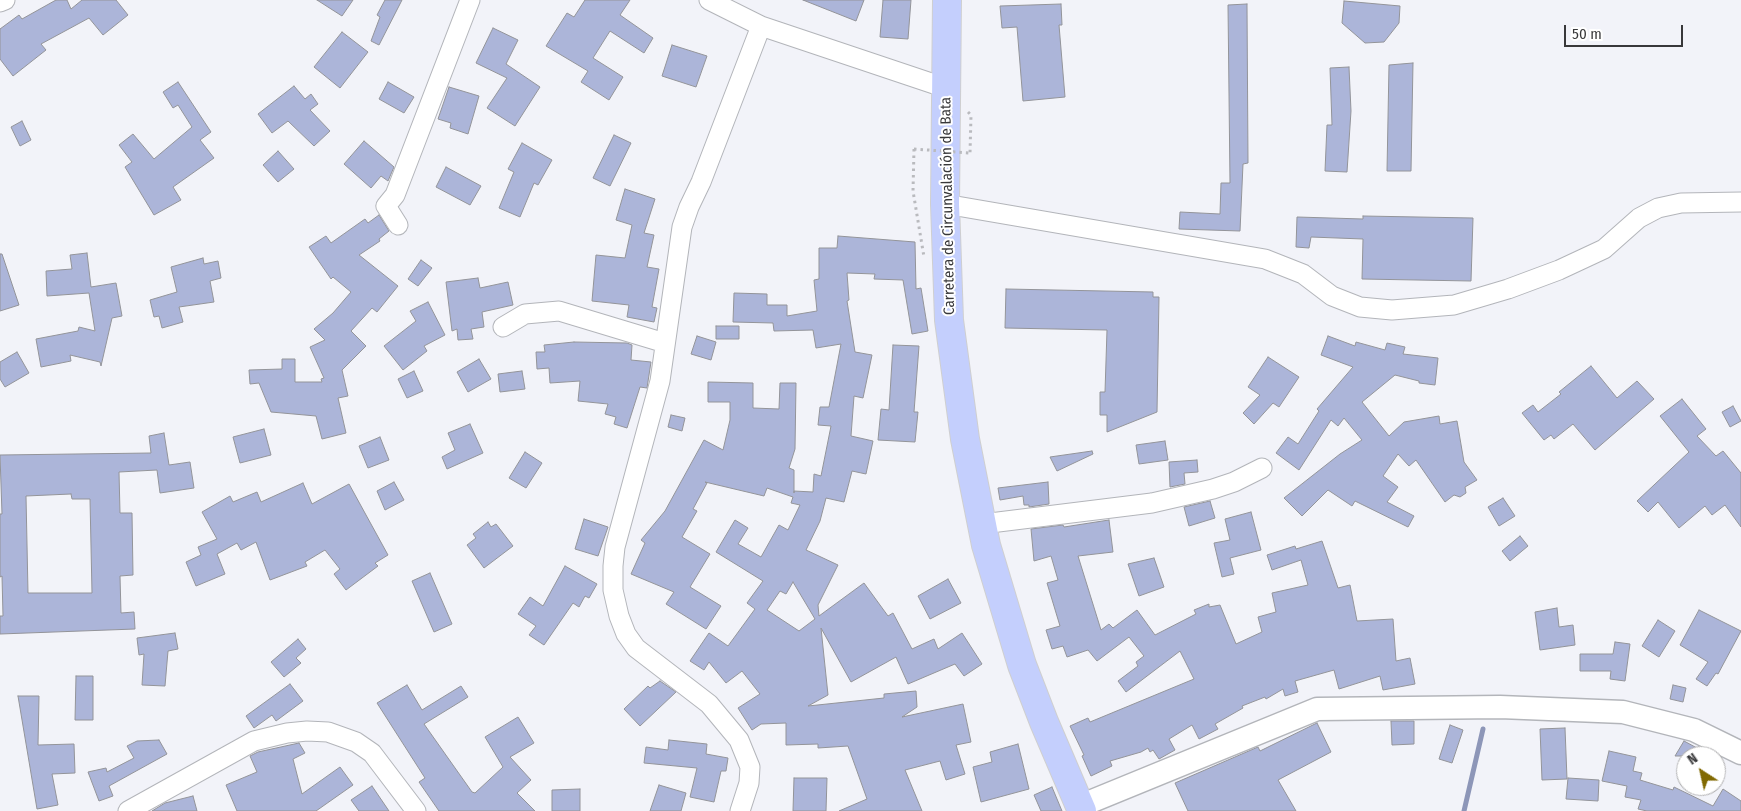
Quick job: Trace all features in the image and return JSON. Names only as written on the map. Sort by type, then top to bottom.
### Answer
[{"type":"main road","name":"Carretera de Circunvalación de Bata","points":[[947,0],[945,204],[949,320],[965,439],[982,524],[1022,665],[1081,809]]},
{"type":"street","points":[[0,2],[4,0]]},
{"type":"street","points":[[398,225],[386,206],[395,194],[470,0]]},
{"type":"street","points":[[710,0],[761,26],[946,88]]},
{"type":"street","points":[[740,811],[749,783],[750,767],[739,740],[709,704],[636,648],[626,634],[619,616],[613,590],[615,547],[652,418],[660,381],[678,252],[689,207],[701,182],[761,26]]},
{"type":"street","points":[[945,204],[1265,260],[1303,274],[1332,296],[1360,307],[1392,310],[1454,304],[1508,289],[1560,270],[1604,248],[1639,218],[1658,208],[1681,203],[1741,202]]},
{"type":"street","points":[[503,327],[525,314],[559,312],[664,343]]},
{"type":"street","points":[[982,524],[1152,504],[1227,485],[1262,468]]},
{"type":"street","points":[[1081,809],[1317,709],[1500,707],[1623,712],[1694,730],[1741,754]]},
{"type":"street","points":[[128,811],[254,741],[287,733],[307,731],[328,732],[356,742],[372,753],[416,811]]},
{"type":"path","points":[[913,191],[914,149],[970,153],[971,115]]},
{"type":"building","points":[[56,0],[67,0],[71,9],[82,0],[116,0],[128,15],[103,35],[89,18],[41,44],[46,50],[13,76],[0,59],[0,29],[19,15],[22,19]]},
{"type":"building","points":[[317,0],[353,0],[342,16]]},
{"type":"building","points":[[385,0],[402,0],[379,45],[371,41],[380,17],[377,15]]},
{"type":"building","points":[[585,0],[630,0],[620,15],[653,38],[644,53],[610,31],[593,58],[623,77],[609,100],[581,82],[588,71],[546,46],[567,13],[574,17]]},
{"type":"building","points":[[803,0],[864,0],[856,21]]},
{"type":"building","points":[[883,0],[911,0],[908,39],[880,37]]},
{"type":"building","points":[[1344,1],[1400,6],[1399,23],[1384,42],[1365,43],[1342,23]]},
{"type":"building","points":[[1061,4],[1062,25],[1059,25],[1065,97],[1023,101],[1017,27],[1002,28],[1000,6]]},
{"type":"building","points":[[1247,4],[1248,163],[1243,164],[1240,231],[1179,229],[1180,212],[1220,214],[1221,183],[1230,183],[1228,5]]},
{"type":"building","points":[[493,28],[518,40],[506,64],[540,87],[515,126],[487,108],[507,78],[476,63]]},
{"type":"building","points":[[342,32],[368,52],[340,88],[314,67]]},
{"type":"building","points":[[672,45],[707,56],[696,87],[662,76]]},
{"type":"building","points":[[1413,63],[1411,171],[1387,171],[1389,65]]},
{"type":"building","points":[[1349,67],[1351,111],[1347,172],[1325,171],[1327,125],[1332,125],[1330,68]]},
{"type":"building","points":[[178,82],[211,132],[200,140],[214,158],[173,187],[181,200],[154,215],[125,167],[132,162],[119,145],[133,134],[154,159],[192,127],[178,105],[173,108],[163,92]]},
{"type":"building","points":[[388,82],[414,97],[404,113],[379,99]]},
{"type":"building","points":[[294,86],[305,99],[311,94],[318,104],[310,110],[330,131],[314,146],[288,121],[272,133],[258,114]]},
{"type":"building","points":[[449,87],[479,96],[468,134],[450,128],[451,123],[438,119]]},
{"type":"building","points":[[22,121],[31,140],[20,146],[11,127]]},
{"type":"building","points":[[614,135],[631,143],[610,186],[593,178]]},
{"type":"building","points":[[364,141],[394,167],[388,181],[381,176],[371,188],[344,164]]},
{"type":"building","points":[[522,143],[552,160],[538,185],[534,183],[520,217],[499,208],[514,172],[508,169]]},
{"type":"building","points":[[278,151],[294,169],[278,182],[263,165]]},
{"type":"building","points":[[446,167],[481,186],[470,205],[436,187]]},
{"type":"building","points":[[625,189],[655,199],[644,233],[654,235],[647,267],[659,269],[652,307],[657,308],[654,322],[627,317],[629,305],[592,301],[596,255],[625,258],[632,225],[616,220]]},
{"type":"building","points":[[379,215],[389,231],[379,239],[380,241],[359,255],[398,286],[377,312],[372,308],[351,331],[366,346],[342,370],[348,396],[338,398],[346,433],[322,439],[316,416],[271,412],[259,383],[250,384],[249,370],[282,369],[282,359],[295,359],[295,382],[322,382],[321,379],[324,378],[310,347],[325,340],[314,329],[333,313],[351,292],[333,277],[331,279],[309,247],[326,236],[331,243],[365,219],[368,223]]},
{"type":"building","points":[[1363,216],[1473,218],[1471,281],[1362,279],[1363,239],[1311,237],[1309,248],[1296,247],[1297,217],[1363,219]]},
{"type":"building","points":[[838,236],[915,242],[916,289],[921,288],[928,331],[912,334],[903,280],[874,279],[875,274],[847,273],[849,300],[847,301],[855,352],[872,355],[863,398],[854,396],[851,436],[873,441],[866,474],[852,471],[844,502],[826,498],[820,521],[806,550],[838,565],[818,605],[819,616],[864,583],[888,616],[893,613],[912,649],[934,639],[938,649],[962,633],[982,664],[964,676],[955,664],[908,684],[896,657],[851,682],[821,628],[828,695],[808,706],[884,698],[884,694],[916,691],[917,707],[902,717],[963,704],[971,742],[956,745],[965,774],[946,780],[940,761],[905,770],[922,811],[839,811],[867,799],[848,746],[818,748],[818,744],[786,745],[786,723],[761,724],[752,730],[738,708],[760,694],[742,671],[726,683],[709,662],[704,670],[690,661],[709,633],[728,646],[755,609],[747,603],[763,581],[716,552],[735,520],[748,528],[738,544],[761,557],[779,525],[788,530],[800,505],[791,503],[793,497],[767,488],[764,496],[705,482],[707,483],[693,509],[697,511],[682,537],[710,554],[690,587],[721,606],[706,629],[666,604],[674,592],[631,574],[645,543],[641,540],[665,511],[704,440],[723,450],[730,420],[730,402],[708,402],[708,382],[753,383],[753,408],[779,409],[780,383],[796,383],[795,449],[789,468],[794,470],[794,491],[813,492],[814,474],[821,476],[831,426],[818,425],[820,407],[829,407],[841,344],[816,348],[813,330],[774,331],[773,323],[733,322],[734,293],[767,294],[767,305],[787,305],[787,316],[817,311],[814,280],[819,279],[819,248],[837,248]],"holes":[[[793,582],[815,619],[799,631],[767,610],[780,591],[786,594]]]},
{"type":"building","points":[[87,253],[91,287],[116,283],[122,316],[112,318],[101,366],[100,362],[70,355],[71,361],[41,367],[36,339],[78,331],[79,327],[95,331],[89,293],[47,296],[46,271],[72,269],[70,255]]},
{"type":"building","points":[[0,254],[2,254],[19,305],[0,311]]},
{"type":"building","points":[[203,258],[204,264],[218,261],[221,278],[210,281],[214,302],[179,307],[183,322],[162,328],[159,316],[154,317],[150,300],[177,292],[171,267]]},
{"type":"building","points":[[421,260],[432,268],[418,286],[408,279]]},
{"type":"building","points":[[478,278],[480,288],[508,282],[513,305],[482,312],[484,327],[471,329],[473,339],[458,340],[457,329],[452,331],[446,282]]},
{"type":"building","points":[[1006,289],[1153,292],[1153,297],[1159,297],[1157,412],[1107,432],[1107,415],[1100,415],[1100,392],[1105,392],[1107,330],[1005,328]]},
{"type":"building","points":[[428,302],[445,335],[424,346],[427,351],[403,370],[384,346],[416,321],[410,311]]},
{"type":"building","points":[[716,326],[739,326],[739,339],[716,339]]},
{"type":"building","points":[[697,336],[716,342],[711,360],[691,354]]},
{"type":"building","points":[[1328,336],[1355,346],[1356,342],[1385,350],[1387,343],[1405,347],[1403,354],[1438,358],[1435,385],[1419,383],[1419,381],[1395,375],[1362,402],[1389,436],[1404,422],[1439,416],[1440,424],[1457,421],[1464,462],[1477,480],[1465,487],[1466,493],[1460,497],[1454,495],[1445,502],[1416,460],[1409,466],[1398,454],[1383,476],[1398,487],[1387,502],[1414,516],[1408,527],[1355,501],[1352,506],[1328,490],[1302,516],[1284,498],[1340,454],[1362,440],[1344,418],[1338,426],[1331,420],[1299,470],[1276,453],[1288,437],[1298,444],[1319,411],[1317,409],[1353,367],[1321,355]]},
{"type":"building","points":[[574,342],[627,343],[632,345],[631,360],[651,362],[647,388],[640,387],[627,428],[614,424],[616,417],[605,414],[608,404],[578,401],[580,381],[550,383],[549,368],[537,369],[536,352],[545,352],[544,345]]},
{"type":"building","points":[[893,345],[919,346],[914,412],[918,412],[915,442],[878,440],[881,409],[889,410]]},
{"type":"building","points":[[17,352],[29,373],[5,387],[0,379],[0,362]]},
{"type":"building","points":[[1268,357],[1299,377],[1279,407],[1273,403],[1254,424],[1243,413],[1260,395],[1248,387]]},
{"type":"building","points":[[479,359],[491,379],[468,392],[457,372]]},
{"type":"building","points":[[1591,366],[1617,398],[1637,381],[1654,399],[1595,450],[1573,424],[1554,439],[1551,435],[1544,440],[1522,413],[1533,405],[1538,412]]},
{"type":"building","points":[[414,371],[423,391],[407,398],[398,379]]},
{"type":"building","points":[[522,371],[525,389],[500,392],[498,374]]},
{"type":"building","points":[[1682,399],[1706,429],[1697,436],[1716,456],[1723,451],[1741,473],[1741,527],[1725,505],[1712,515],[1705,506],[1679,528],[1658,502],[1648,512],[1637,501],[1689,452],[1660,416]]},
{"type":"building","points":[[1733,406],[1741,421],[1730,427],[1722,412]]},
{"type":"building","points":[[671,415],[685,418],[682,431],[668,427]]},
{"type":"building","points":[[470,424],[483,453],[447,469],[442,457],[455,450],[448,433]]},
{"type":"building","points":[[264,429],[271,455],[240,463],[233,437]]},
{"type":"building","points":[[164,433],[169,465],[190,462],[194,488],[160,493],[157,470],[119,472],[120,513],[132,513],[133,575],[120,576],[121,613],[134,612],[135,629],[0,634],[0,616],[3,616],[2,576],[0,577],[0,514],[2,514],[0,455],[151,453],[149,436]],"holes":[[[71,494],[72,499],[90,499],[92,593],[28,593],[26,496]]]},
{"type":"building","points":[[380,437],[389,460],[368,468],[359,446]]},
{"type":"building","points":[[1165,441],[1168,460],[1139,464],[1136,445]]},
{"type":"building","points":[[1092,451],[1093,454],[1057,471],[1050,457]]},
{"type":"building","points":[[525,452],[542,463],[526,488],[509,478]]},
{"type":"building","points":[[1197,460],[1198,472],[1184,473],[1185,484],[1170,487],[1169,462]]},
{"type":"building","points":[[394,482],[404,500],[385,510],[377,491]]},
{"type":"building","points":[[1048,482],[1049,504],[1029,507],[1029,505],[1024,505],[1023,496],[1000,500],[998,488]]},
{"type":"building","points":[[303,483],[312,504],[349,484],[388,555],[375,563],[378,566],[346,590],[334,574],[340,569],[325,550],[305,562],[307,566],[270,580],[256,542],[241,550],[237,543],[217,554],[225,574],[196,586],[186,562],[201,555],[198,547],[217,539],[202,512],[230,496],[233,502],[257,492],[261,502]]},
{"type":"building","points":[[1503,498],[1515,516],[1499,526],[1488,507]]},
{"type":"building","points":[[1210,501],[1215,518],[1189,526],[1184,507]]},
{"type":"building","points":[[1251,512],[1261,550],[1230,558],[1234,574],[1222,577],[1214,543],[1230,540],[1225,519]]},
{"type":"building","points":[[584,519],[608,527],[598,556],[575,549]]},
{"type":"building","points":[[1109,520],[1113,552],[1078,556],[1101,630],[1109,624],[1113,628],[1137,610],[1155,635],[1196,614],[1194,610],[1209,604],[1209,607],[1220,605],[1236,644],[1262,632],[1258,617],[1276,612],[1272,593],[1308,585],[1301,560],[1272,570],[1267,555],[1295,546],[1296,549],[1322,541],[1338,588],[1350,585],[1357,621],[1393,619],[1396,661],[1410,658],[1415,684],[1383,690],[1380,676],[1339,689],[1334,670],[1295,681],[1298,692],[1285,696],[1283,689],[1266,699],[1265,697],[1242,706],[1243,708],[1215,724],[1218,729],[1199,739],[1192,725],[1169,739],[1175,750],[1159,759],[1153,750],[1150,752],[1148,748],[1141,752],[1110,761],[1112,766],[1091,776],[1082,756],[1084,755],[1070,726],[1088,718],[1090,722],[1194,679],[1180,651],[1126,692],[1118,681],[1138,666],[1136,662],[1144,656],[1129,637],[1097,661],[1088,650],[1067,657],[1063,646],[1052,649],[1046,630],[1060,626],[1047,583],[1058,580],[1051,556],[1034,561],[1031,529],[1063,525],[1064,527]]},
{"type":"building","points":[[488,522],[491,527],[496,524],[513,546],[484,568],[467,545],[476,538],[473,534]]},
{"type":"building","points":[[1520,536],[1528,546],[1510,561],[1502,551]]},
{"type":"building","points":[[1154,558],[1164,587],[1139,596],[1128,564]]},
{"type":"building","points":[[565,566],[597,584],[589,598],[585,596],[579,607],[573,603],[544,645],[529,635],[536,626],[518,614],[530,597],[543,606]]},
{"type":"building","points":[[430,573],[452,624],[434,632],[412,581]]},
{"type":"building","points":[[948,579],[961,603],[930,619],[918,596]]},
{"type":"building","points":[[1557,608],[1559,627],[1573,625],[1575,645],[1540,650],[1535,612]]},
{"type":"building","points":[[1699,610],[1741,631],[1718,674],[1716,673],[1707,686],[1696,679],[1708,662],[1680,645]]},
{"type":"building","points":[[1658,620],[1675,631],[1659,657],[1642,646]]},
{"type":"building","points":[[175,633],[178,649],[168,651],[165,686],[142,685],[144,654],[139,655],[137,638]]},
{"type":"building","points":[[298,639],[306,649],[296,658],[301,663],[284,677],[271,662]]},
{"type":"building","points":[[1615,642],[1630,644],[1625,681],[1610,679],[1611,671],[1580,671],[1580,654],[1613,654]]},
{"type":"building","points":[[76,676],[93,676],[93,720],[75,720]]},
{"type":"building","points":[[660,681],[676,692],[640,726],[624,709],[648,686],[650,688]]},
{"type":"building","points":[[290,684],[303,701],[276,721],[272,715],[254,728],[246,716]]},
{"type":"building","points":[[407,685],[422,710],[461,686],[468,697],[424,724],[472,792],[475,793],[503,767],[485,737],[518,717],[534,743],[510,757],[531,780],[517,793],[535,811],[439,811],[419,782],[425,778],[377,703]]},
{"type":"building","points":[[1673,685],[1686,688],[1683,702],[1670,699]]},
{"type":"building","points":[[18,696],[39,696],[38,745],[74,744],[75,773],[52,774],[58,805],[37,809]]},
{"type":"building","points":[[1391,721],[1414,721],[1414,744],[1392,745]]},
{"type":"building","points":[[1317,723],[1331,752],[1278,780],[1296,811],[1188,811],[1175,783],[1258,747],[1260,751]]},
{"type":"building","points":[[1450,725],[1463,730],[1452,763],[1439,759]]},
{"type":"building","points":[[1565,728],[1567,779],[1542,780],[1540,729]]},
{"type":"building","points":[[159,740],[167,754],[109,786],[113,796],[99,801],[88,772],[106,768],[107,772],[134,758],[127,746],[137,741]]},
{"type":"building","points":[[669,740],[707,744],[706,754],[728,758],[726,771],[721,771],[714,802],[690,797],[697,768],[644,763],[646,747],[668,750]]},
{"type":"building","points":[[1684,741],[1693,746],[1681,746]]},
{"type":"building","points":[[299,743],[305,753],[293,759],[302,794],[340,767],[353,785],[316,811],[237,811],[226,785],[257,772],[250,756],[258,752]]},
{"type":"building","points":[[1018,744],[1029,789],[981,802],[973,767],[992,762],[990,752]]},
{"type":"building","points":[[1609,751],[1636,757],[1633,771],[1642,773],[1640,780],[1673,790],[1674,787],[1676,788],[1676,796],[1692,796],[1713,806],[1719,796],[1726,796],[1726,791],[1741,801],[1741,811],[1647,811],[1638,809],[1641,800],[1625,797],[1627,786],[1602,781]]},
{"type":"building","points":[[794,778],[827,778],[826,811],[793,811]]},
{"type":"building","points":[[1568,778],[1599,780],[1598,801],[1566,799]]},
{"type":"building","points":[[659,785],[686,793],[681,811],[650,811]]},
{"type":"building","points":[[372,786],[389,811],[359,811],[351,800]]},
{"type":"building","points":[[1052,787],[1062,811],[1041,811],[1034,795]]},
{"type":"building","points":[[580,789],[580,811],[552,811],[552,790]]},
{"type":"building","points":[[193,796],[197,811],[152,811],[165,803]]},
{"type":"waterway","points":[[1464,811],[1483,729]]}]
